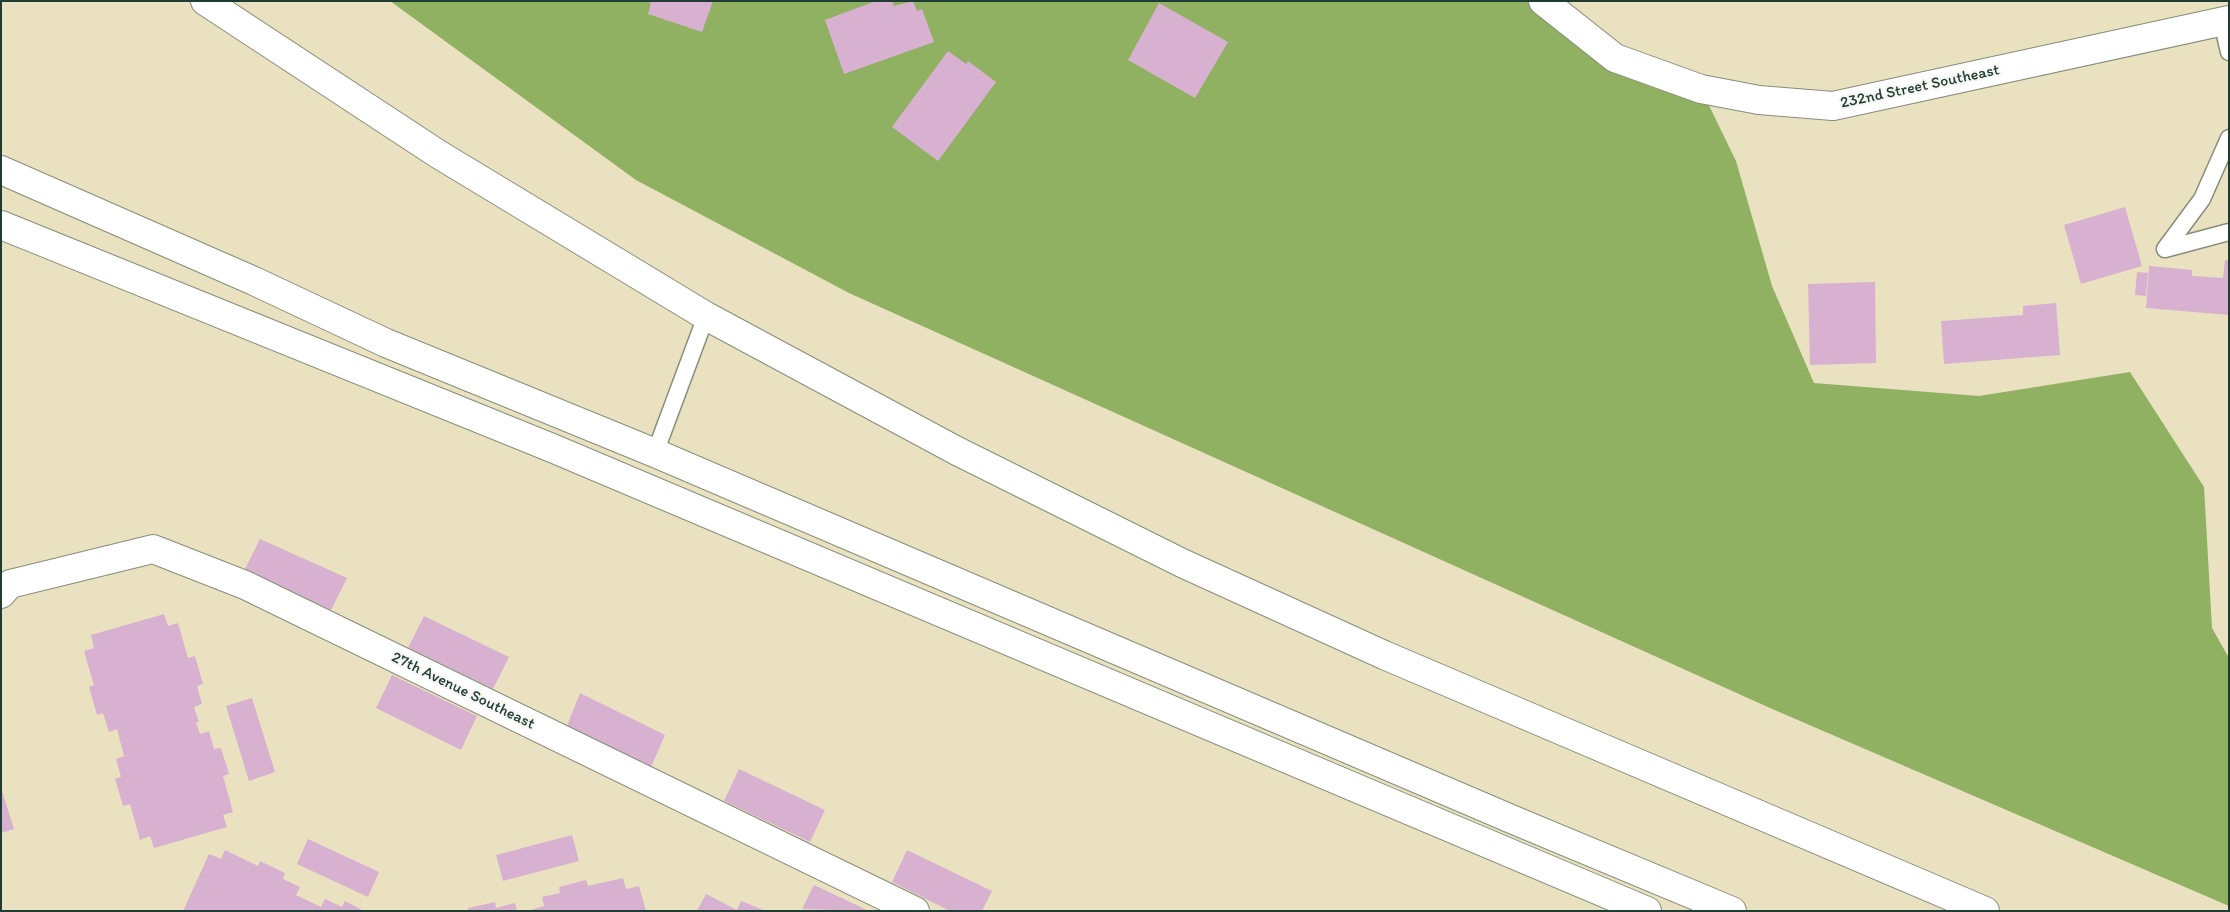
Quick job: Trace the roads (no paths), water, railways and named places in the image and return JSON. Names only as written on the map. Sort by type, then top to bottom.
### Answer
[{"type":"main road","points":[[206,1],[438,154],[706,316],[957,451],[1182,563],[1394,659],[1986,911]]},
{"type":"main road","name":"232nd Street Southeast","points":[[1543,1],[1615,58],[1700,89],[1759,100],[1833,106],[2226,21]]},
{"type":"main road","points":[[1,170],[254,281],[386,343],[655,453],[1516,821],[1732,911]]},
{"type":"main road","points":[[1,225],[552,448],[1647,911]]},
{"type":"main road","name":"27th Avenue Southeast","points":[[1,594],[10,584],[152,549],[245,585],[915,911]]},
{"type":"lane","points":[[2226,21],[2229,52]]},
{"type":"lane","points":[[2229,138],[2202,199],[2165,249],[2229,232]]},
{"type":"lane","points":[[655,453],[706,316]]}]
